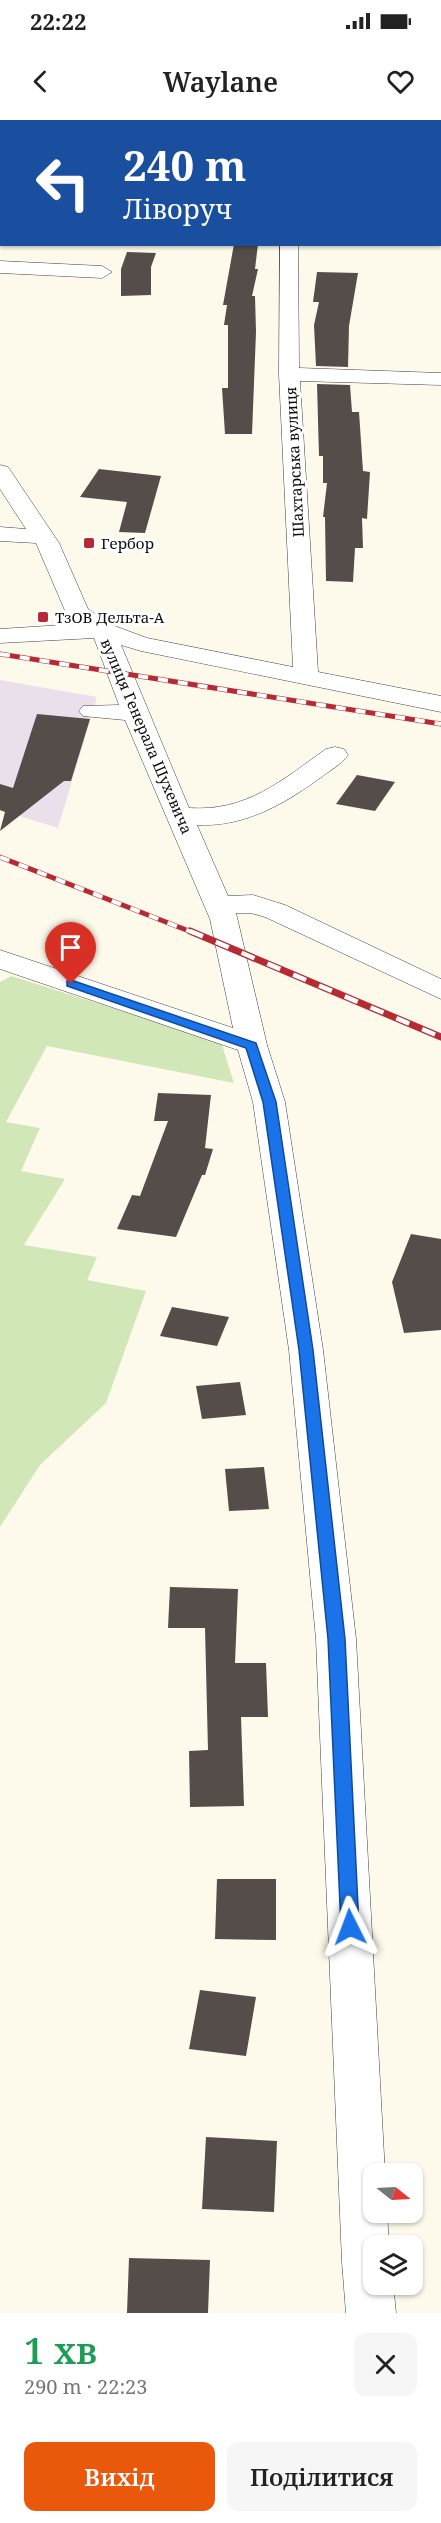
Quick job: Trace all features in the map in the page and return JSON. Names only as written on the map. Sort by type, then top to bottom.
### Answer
[{"type":"street","name":"Шахтарська вулиця","points":[[289,246],[290,374],[306,678]]},
{"type":"street","points":[[0,267],[102,272]]},
{"type":"street","points":[[290,374],[441,379]]},
{"type":"street","name":"вулиця Генерала Шухевича","points":[[0,472],[43,537],[78,613],[103,630],[135,713],[221,912],[252,1047],[269,1102],[304,1338],[336,1639],[370,2313]]},
{"type":"street","points":[[0,534],[43,537]]},
{"type":"street","points":[[0,636],[103,630],[141,644],[441,704]]},
{"type":"street","points":[[92,711],[135,713]]},
{"type":"street","points":[[180,815],[220,816],[242,812],[269,801],[335,755]]},
{"type":"street","points":[[221,912],[253,904],[275,911],[441,990]]},
{"type":"street","points":[[0,982],[13,964],[252,1047]]},
{"type":"shaded area","points":[[0,680],[97,697],[58,828],[0,810]]},
{"type":"green space","points":[[11,976],[221,1042],[234,1083],[47,1046],[6,1122],[40,1128],[21,1171],[65,1179],[24,1245],[97,1257],[87,1280],[146,1291],[106,1403],[40,1465],[0,1527],[0,982]]},
{"type":"building","points":[[234,246],[258,246],[255,269],[258,269],[252,296],[255,296],[256,332],[252,434],[225,434],[222,388],[228,388],[228,325],[224,325],[227,305],[223,305]]},
{"type":"building","points":[[127,252],[156,253],[151,267],[151,295],[121,296],[121,269]]},
{"type":"building","points":[[317,272],[358,273],[349,326],[348,367],[316,366],[314,325],[319,302],[313,302]]},
{"type":"building","points":[[317,384],[350,385],[352,412],[359,412],[363,471],[370,472],[367,519],[362,518],[363,548],[355,548],[353,582],[326,581],[325,517],[323,517],[327,483],[323,483],[323,456],[319,456]]},
{"type":"building","points":[[99,469],[161,476],[145,533],[119,532],[127,502],[80,497]]},
{"type":"building","points":[[37,714],[90,719],[71,781],[64,781],[0,831],[5,812],[0,810],[0,784],[13,788]]},
{"type":"building","points":[[357,775],[395,782],[375,811],[336,804]]},
{"type":"building","points":[[158,1093],[211,1095],[205,1148],[213,1149],[205,1175],[202,1175],[176,1237],[117,1229],[132,1195],[140,1196],[168,1121],[154,1121]]},
{"type":"building","points":[[411,1234],[441,1239],[441,1330],[404,1333],[392,1282]]},
{"type":"building","points":[[172,1307],[229,1317],[217,1346],[160,1336]]},
{"type":"building","points":[[240,1382],[246,1415],[202,1419],[196,1386]]},
{"type":"building","points":[[264,1467],[269,1509],[229,1511],[225,1469]]},
{"type":"building","points":[[170,1587],[238,1589],[235,1663],[266,1663],[268,1717],[241,1717],[244,1806],[190,1807],[189,1751],[208,1750],[205,1628],[168,1628]]},
{"type":"building","points":[[217,1879],[276,1879],[276,1940],[215,1939]]},
{"type":"building","points":[[200,1990],[256,1997],[246,2056],[189,2049]]},
{"type":"building","points":[[206,2137],[277,2141],[274,2212],[202,2209]]},
{"type":"building","points":[[129,2258],[210,2260],[208,2313],[127,2313]]},
{"type":"railway","points":[[0,654],[441,724]]},
{"type":"railway","points":[[0,857],[194,933]]},
{"type":"railway","points":[[190,931],[441,1037]]},
{"type":"place","name":"Гербор","points":[[89,543]]},
{"type":"place","name":"ТзОВ Дельта-А","points":[[43,617]]},
{"type":"route","points":[[71,984],[252,1046],[269,1102],[306,1350],[336,1639],[350,1927]]}]
